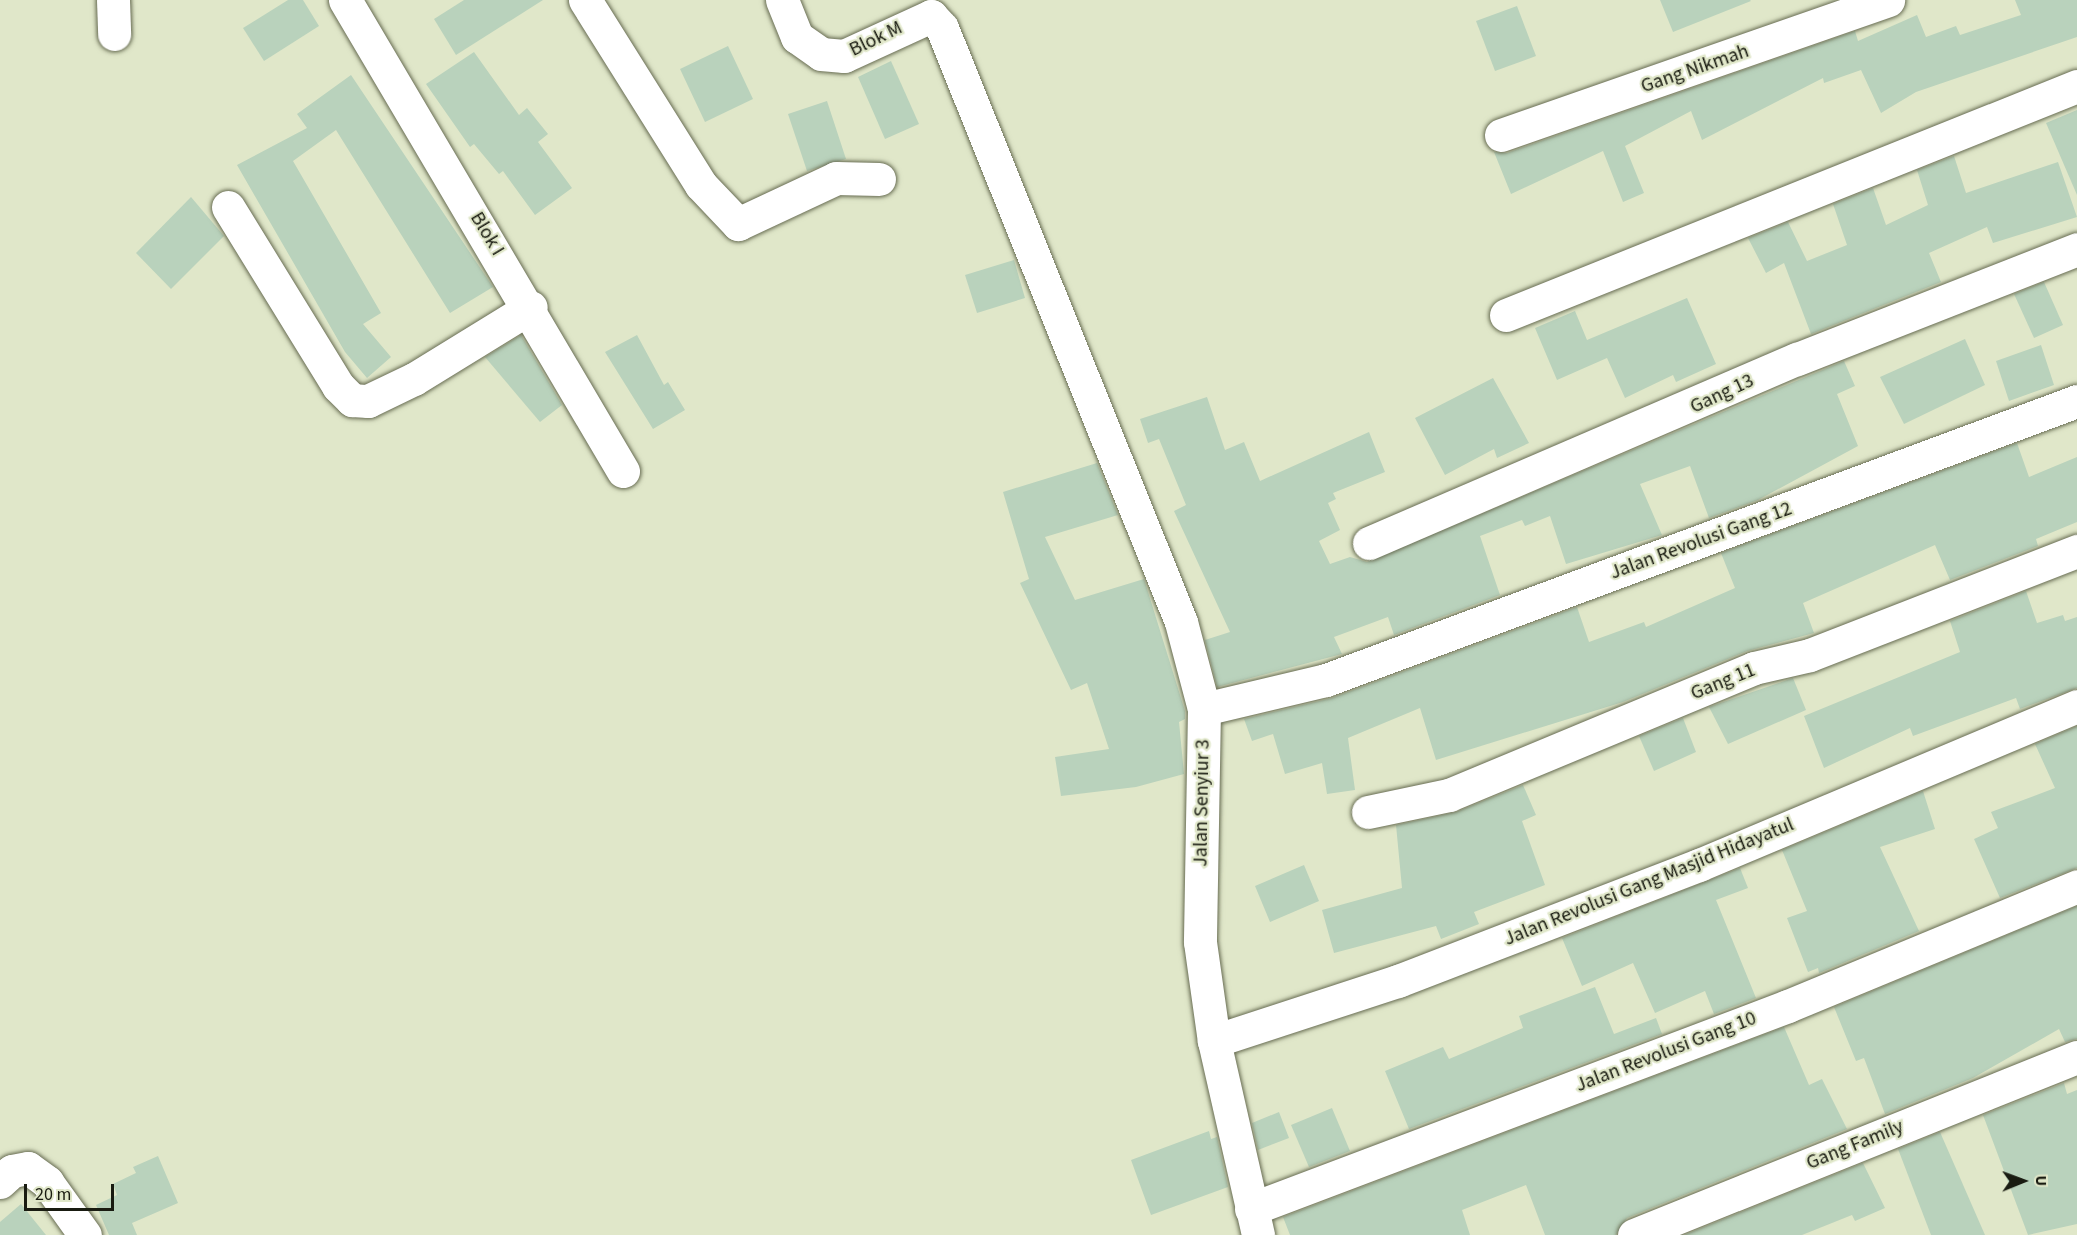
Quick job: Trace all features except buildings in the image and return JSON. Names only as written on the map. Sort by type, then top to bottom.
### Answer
[{"type":"street","points":[[113,0],[114,34]]},
{"type":"street","name":"Blok I","points":[[345,0],[531,307],[623,471]]},
{"type":"street","points":[[585,0],[701,185],[738,224],[836,178],[879,179]]},
{"type":"street","name":"Blok M","points":[[782,0],[797,37],[821,54],[844,56],[931,16],[946,43]]},
{"type":"street","name":"Gang Nikmah","points":[[1501,135],[1888,0]]},
{"type":"street","name":"Jalan Senyiur 3","points":[[946,43],[1181,622],[1204,709],[1200,942],[1214,1041],[1254,1222]]},
{"type":"street","points":[[1506,315],[2077,86]]},
{"type":"street","points":[[228,207],[338,386],[352,400],[368,401],[414,379],[531,307]]},
{"type":"street","name":"Gang 13","points":[[1369,543],[1797,359],[2077,249]]},
{"type":"street","name":"Jalan Revolusi Gang 12","points":[[1204,709],[1326,680],[2077,401]]},
{"type":"street","name":"Gang 11","points":[[1368,812],[1449,795],[1754,668],[1810,655],[2077,550]]},
{"type":"street","name":"Jalan Revolusi Gang Masjid Hidayatul","points":[[1214,1041],[1398,981],[1677,873],[2077,706]]},
{"type":"street","name":"Jalan Revolusi Gang 10","points":[[1254,1222],[1788,1006],[2077,886]]},
{"type":"street","name":"Gang Family","points":[[1634,1235],[2077,1057]]},
{"type":"street","points":[[6,1176],[28,1168],[47,1182],[85,1235]]}]
